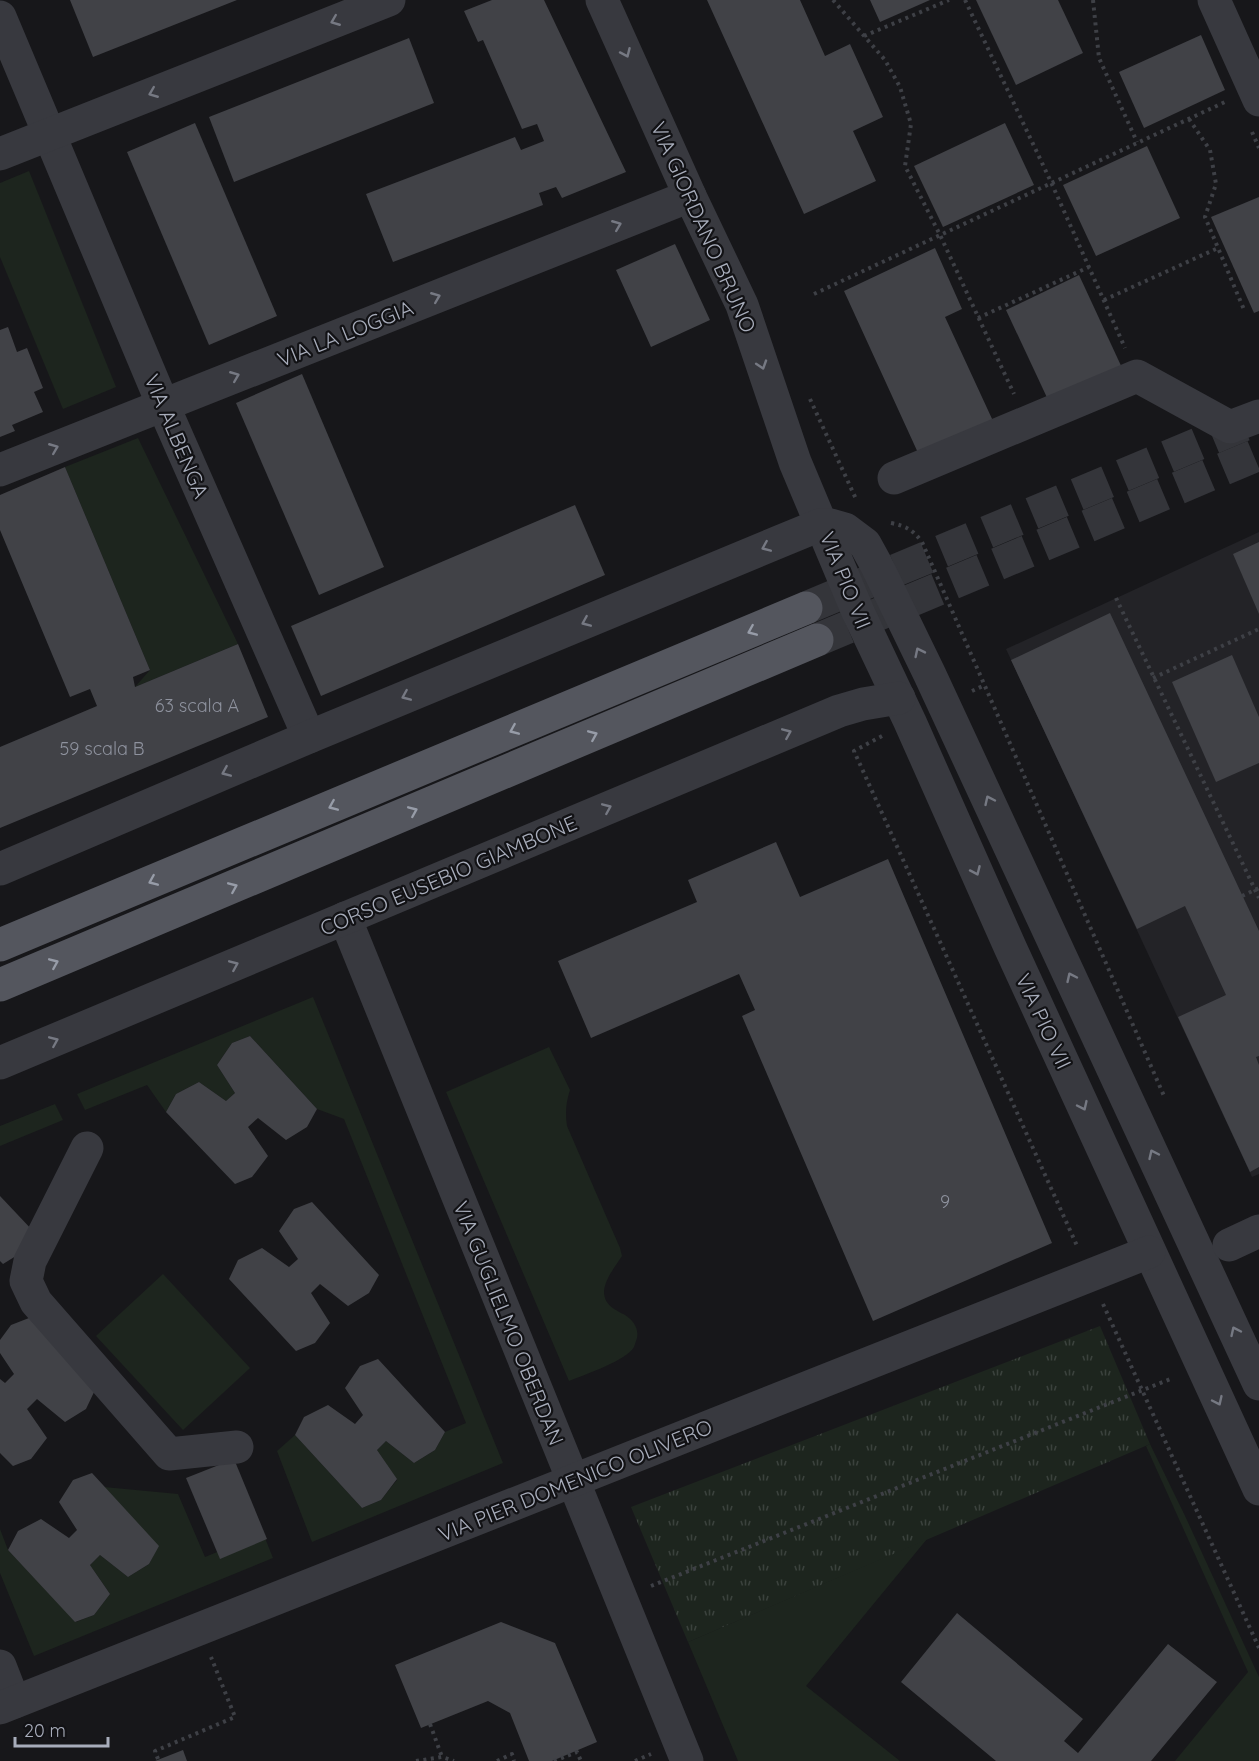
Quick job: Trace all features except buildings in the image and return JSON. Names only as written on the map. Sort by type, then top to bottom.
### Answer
[{"type":"main road","points":[[0,945],[806,608]]},
{"type":"main road","points":[[0,986],[817,640]]},
{"type":"street","points":[[0,154],[389,0]]},
{"type":"street","name":"VIA GIORDANO BRUNO","points":[[602,0],[742,305],[795,462],[820,525]]},
{"type":"street","points":[[1214,0],[1254,114]]},
{"type":"street","name":"VIA ALBENGA","points":[[0,18],[163,405],[309,737]]},
{"type":"street","name":"VIA LA LOGGIA","points":[[0,470],[690,196]]},
{"type":"street","points":[[894,478],[1137,376],[1230,427],[1259,416]]},
{"type":"street","points":[[0,869],[309,737],[820,525]]},
{"type":"street","name":"VIA PIO VII","points":[[1259,1384],[960,737],[876,564],[865,544],[844,529],[831,525],[820,525],[1149,1252],[1259,1489]]},
{"type":"street","name":"CORSO EUSEBIO GIAMBONE","points":[[0,1063],[839,711],[899,698]]},
{"type":"street","name":"VIA GUGLIELMO OBERDAN","points":[[345,918],[687,1761]]},
{"type":"street","points":[[87,1148],[30,1261],[26,1281],[36,1302],[169,1454],[237,1447]]},
{"type":"street","points":[[1229,1245],[1259,1231]]},
{"type":"street","name":"VIA PIER DOMENICO OLIVERO","points":[[7,1705],[1149,1252]]},
{"type":"street","points":[[0,1666],[7,1705]]},
{"type":"path","points":[[833,0],[885,60],[900,87],[911,124],[905,166],[940,235],[1027,422]]},
{"type":"path","points":[[864,36],[949,0]]},
{"type":"path","points":[[965,0],[1051,182],[1137,376]]},
{"type":"path","points":[[1093,0],[1099,58],[1137,142]]},
{"type":"path","points":[[814,294],[1226,102]]},
{"type":"path","points":[[1254,114],[1259,148]]},
{"type":"path","points":[[1189,119],[1210,150],[1216,184],[1205,217],[1245,312]]},
{"type":"path","points":[[1104,300],[1218,248]]},
{"type":"path","points":[[978,318],[1089,267]]},
{"type":"path","points":[[806,389],[860,504]]},
{"type":"path","points":[[888,522],[910,529],[922,542],[1167,1102]]},
{"type":"path","points":[[1116,598],[1257,889],[1259,898]]},
{"type":"path","points":[[1153,678],[1259,629]]},
{"type":"path","points":[[854,751],[1259,1648]]},
{"type":"path","points":[[1242,896],[1257,889]]},
{"type":"path","points":[[621,1599],[1202,1366]]},
{"type":"path","points":[[158,1760],[155,1751],[235,1717],[199,1629]]},
{"type":"path","points":[[430,1724],[442,1757]]},
{"type":"path","points":[[554,1761],[577,1752],[580,1761]]},
{"type":"path","points":[[497,1761],[512,1754],[514,1761]]},
{"type":"path","points":[[416,1761],[442,1757],[454,1761]]},
{"type":"shaded area","points":[[1259,532],[1259,1174],[1252,1177],[1006,649]]},
{"type":"green space","points":[[29,171],[116,387],[63,409],[0,257],[0,183]]},
{"type":"green space","points":[[138,438],[238,644],[135,687],[150,670],[65,467]]},
{"type":"green space","points":[[313,997],[503,1463],[312,1542],[277,1451],[295,1435],[362,1508],[381,1500],[397,1480],[377,1450],[386,1441],[414,1463],[435,1450],[445,1432],[466,1423],[344,1119],[317,1109],[250,1036],[232,1043],[217,1065],[235,1093],[226,1101],[199,1082],[176,1094],[166,1112],[147,1085],[85,1110],[77,1094]]},
{"type":"green space","points":[[549,1047],[570,1090],[566,1108],[567,1126],[622,1256],[606,1283],[604,1293],[606,1301],[633,1322],[637,1334],[634,1347],[623,1357],[605,1367],[569,1381],[446,1092]]},
{"type":"green space","points":[[55,1104],[63,1120],[0,1146],[0,1126]]},
{"type":"green space","points":[[163,1274],[250,1368],[183,1430],[96,1336]]},
{"type":"green space","points":[[1100,1326],[1150,1444],[688,1642],[631,1507]]},
{"type":"green space","points":[[1150,1444],[1259,1677],[1259,1761],[1175,1761],[1248,1672],[1146,1446]]},
{"type":"green space","points":[[104,1487],[178,1494],[205,1557],[263,1533],[273,1558],[34,1656],[0,1573],[0,1529],[8,1550],[76,1622],[94,1615],[110,1594],[90,1565],[100,1555],[128,1577],[149,1564],[158,1546]]},
{"type":"green space","points":[[927,1539],[806,1686],[900,1761],[738,1761],[688,1642]]},
{"type":"tunnel","points":[[806,608],[1255,420]]},
{"type":"tunnel","points":[[817,640],[1259,454]]}]
